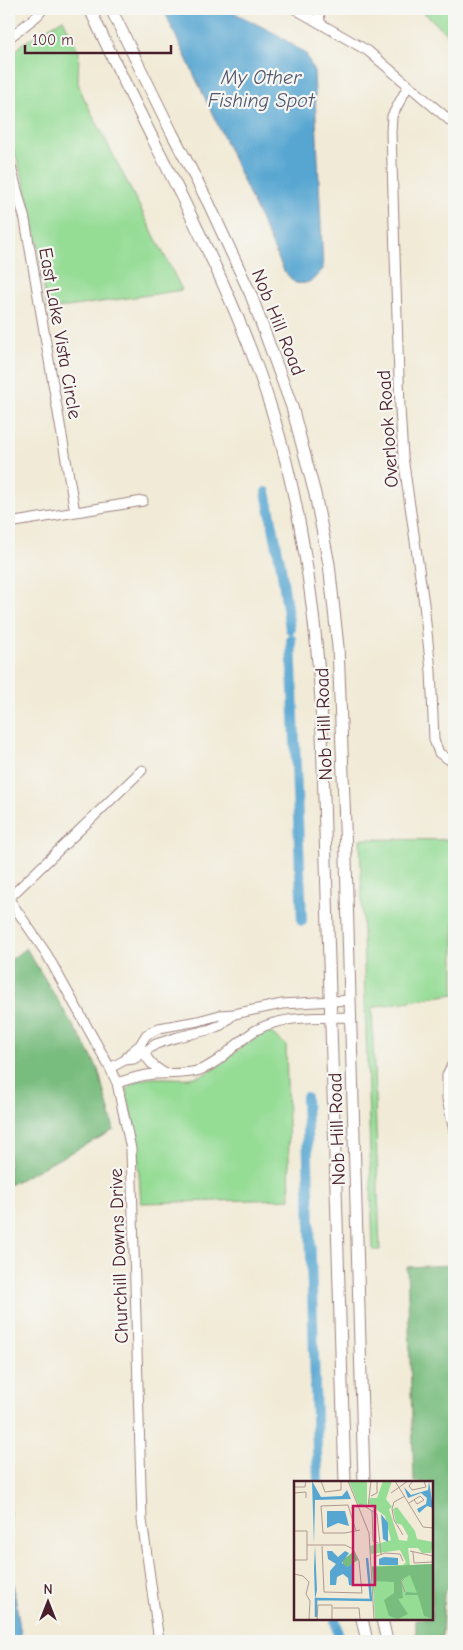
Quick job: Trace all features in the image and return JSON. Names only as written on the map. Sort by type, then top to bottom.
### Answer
[{"type":"main road","name":"Nob Hill Road","points":[[90,9],[229,296],[272,410],[285,457],[310,579],[321,700],[345,1481]]},
{"type":"main road","name":"Nob Hill Road","points":[[111,9],[209,204],[251,294],[292,406],[315,494],[329,564],[338,647],[364,1481]]},
{"type":"main road","points":[[362,1620],[367,1641]]},
{"type":"main road","points":[[382,1620],[387,1641]]},
{"type":"street","points":[[10,36],[37,16],[43,9]]},
{"type":"street","points":[[295,9],[368,51],[454,124]]},
{"type":"street","points":[[319,9],[320,23]]},
{"type":"street","name":"Overlook Road","points":[[408,86],[392,116],[391,132],[403,456],[424,604],[431,671],[434,740],[439,753],[448,760],[454,760]]},
{"type":"street","name":"East Lake Vista Circle","points":[[9,160],[25,220],[75,512]]},
{"type":"street","points":[[9,523],[143,501]]},
{"type":"street","points":[[9,899],[142,770]]},
{"type":"street","name":"Churchill Downs Drive","points":[[9,899],[46,953],[110,1068],[116,1083],[131,1149],[142,1520],[159,1641]]},
{"type":"street","points":[[166,1074],[152,1065],[142,1049],[146,1034],[159,1028],[282,1004],[350,1000]]},
{"type":"street","points":[[110,1068],[125,1060],[130,1053],[169,1039],[222,1025],[234,1014]]},
{"type":"street","points":[[116,1083],[142,1075],[184,1074],[204,1068],[219,1060],[257,1030],[273,1023],[314,1018],[351,1017]]},
{"type":"street","points":[[454,1061],[447,1075],[447,1099],[454,1131]]},
{"type":"green space","points":[[420,9],[454,9],[454,40]]},
{"type":"green space","points":[[63,19],[79,52],[78,83],[82,94],[182,290],[47,310],[37,240],[27,193],[9,140],[9,60],[22,44]]},
{"type":"green space","points":[[360,839],[454,840],[454,994],[372,1007],[380,1250],[373,1250]]},
{"type":"green space","points":[[26,948],[98,1069],[114,1130],[9,1185],[9,961]]},
{"type":"green space","points":[[270,1032],[286,1045],[290,1199],[141,1203],[136,1131],[126,1090],[133,1084],[149,1078],[187,1078],[203,1075],[216,1068],[246,1044]]},
{"type":"green space","points":[[454,1265],[454,1577],[444,1594],[442,1641],[416,1641],[416,1620],[433,1620],[433,1481],[414,1481],[407,1267]]},
{"type":"water","name":"My Other Fishing Spot","points":[[168,9],[227,9],[278,35],[306,54],[314,72],[323,269],[311,281],[295,283],[284,271],[171,26],[166,14]]},
{"type":"water","points":[[9,1503],[11,1571],[22,1641],[9,1641]]},
{"type":"waterway","points":[[266,492],[281,567],[290,629]]},
{"type":"waterway","points":[[291,639],[302,921]]},
{"type":"waterway","points":[[306,1097],[318,1481]]},
{"type":"waterway","points":[[335,1620],[339,1641]]}]
